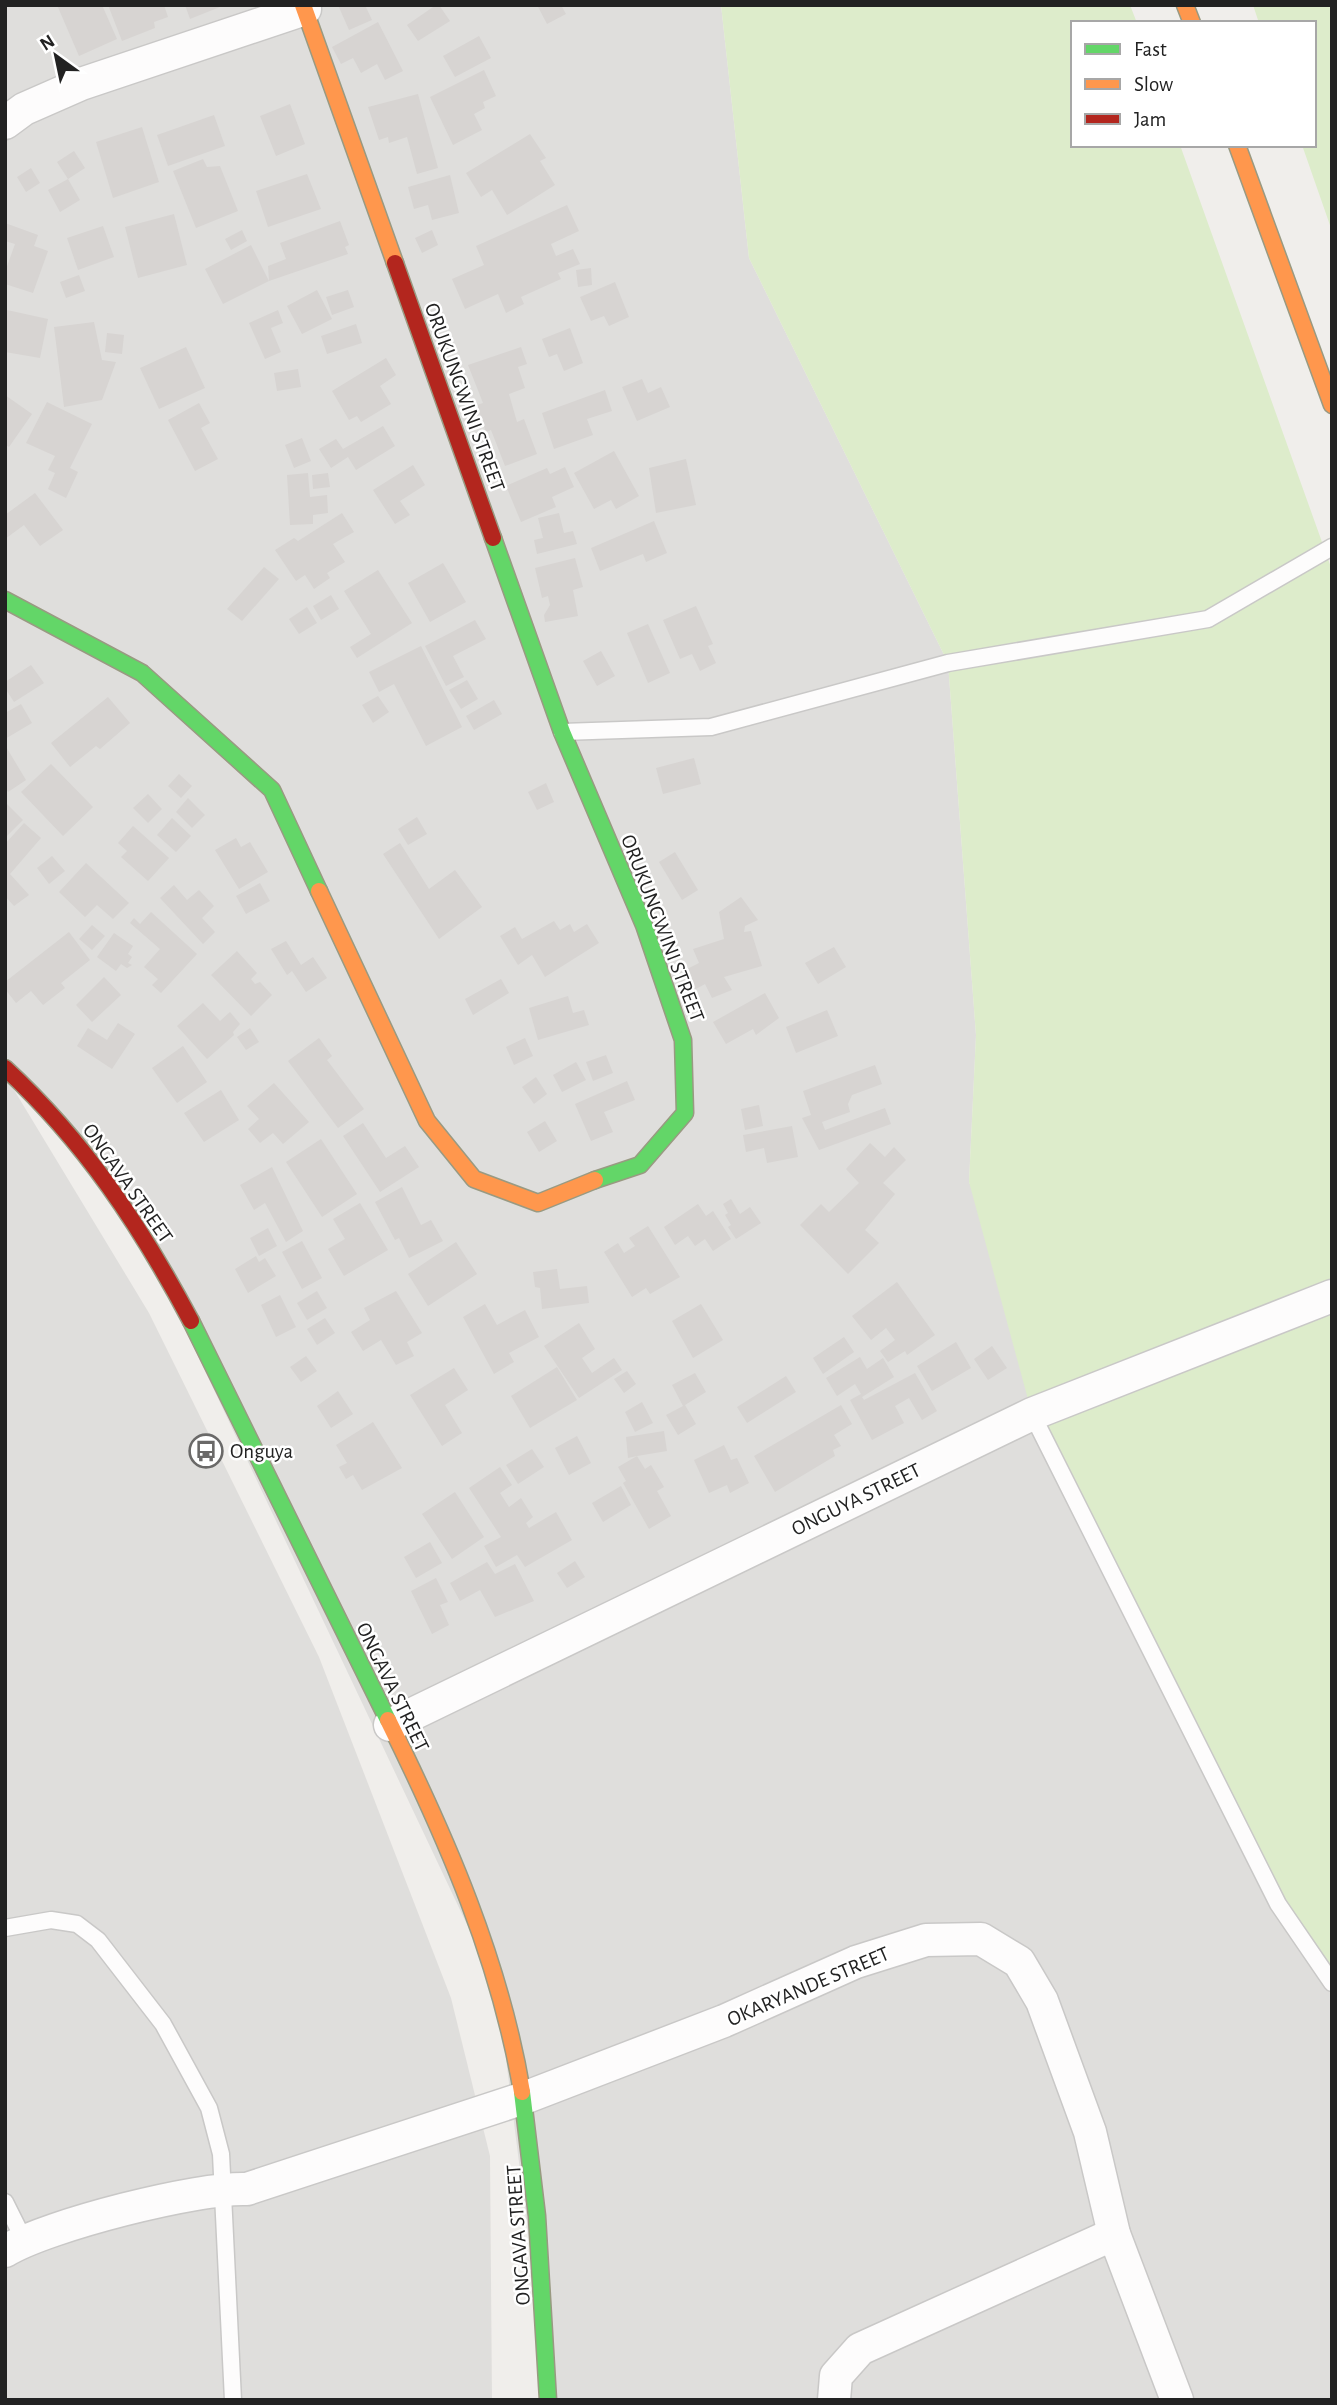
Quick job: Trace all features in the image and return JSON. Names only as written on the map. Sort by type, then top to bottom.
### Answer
[{"type":"street","points":[[5,123],[24,109],[81,84],[304,7]]},
{"type":"street","name":"ORUKUNGWINI STREET","points":[[5,600],[142,673],[272,790],[427,1121],[474,1179],[538,1203],[582,1184],[640,1165],[685,1113],[683,1040],[644,925],[562,732],[304,7]]},
{"type":"street","points":[[1238,147],[1332,405]]},
{"type":"street","name":"ONGAVA STREET","points":[[5,1068],[57,1118],[135,1223],[190,1318],[390,1725],[442,1839],[480,1934],[510,2030],[524,2098],[534,2157],[540,2225],[548,2400]]},
{"type":"street","name":"ONGUYA STREET","points":[[390,1725],[1032,1414],[1332,1296]]},
{"type":"street","name":"OKARYANDE STREET","points":[[15,2245],[222,2188],[247,2189],[524,2098],[724,2021],[856,1962],[926,1940],[981,1939],[1018,1962],[1042,2001],[1090,2132],[1114,2234],[1177,2400]]},
{"type":"street","points":[[834,2400],[836,2376],[860,2349],[1114,2234]]},
{"type":"lane","points":[[562,732],[711,727],[948,663],[1208,619],[1332,547]]},
{"type":"lane","points":[[1032,1414],[1278,1903],[1332,1983]]},
{"type":"lane","points":[[5,1928],[51,1920],[78,1924],[98,1940],[163,2024],[209,2108],[221,2154],[233,2400]]},
{"type":"lane","points":[[5,2202],[15,2245]]},
{"type":"shaded area","points":[[5,5],[721,5],[749,258],[948,663],[976,1035],[969,1182],[1332,1983],[1332,2400],[549,2400],[497,1988],[135,1223],[5,1069]]},
{"type":"shaded area","points":[[5,1075],[149,1313],[319,1657],[451,1998],[490,2156],[492,2400],[5,2400]]},
{"type":"green space","points":[[721,5],[1130,5],[1136,21],[1071,21],[1071,147],[1181,147],[1332,570],[1332,1983],[1278,1904],[1032,1414],[969,1182],[976,1035],[948,663],[749,258]]},
{"type":"green space","points":[[1253,5],[1332,5],[1332,231],[1303,147],[1316,147],[1316,21],[1258,21]]},
{"type":"building","points":[[57,5],[102,5],[117,39],[79,56]]},
{"type":"building","points":[[108,5],[164,5],[168,17],[154,22],[155,28],[122,41]]},
{"type":"building","points":[[185,5],[225,5],[190,19]]},
{"type":"building","points":[[338,5],[365,5],[372,20],[349,30]]},
{"type":"building","points":[[439,5],[450,21],[418,41],[407,25]]},
{"type":"building","points":[[537,5],[561,5],[566,14],[547,24]]},
{"type":"building","points":[[378,22],[403,71],[385,80],[377,64],[361,73],[353,58],[341,64],[332,47]]},
{"type":"building","points":[[479,36],[491,58],[455,77],[443,56]]},
{"type":"building","points":[[484,70],[496,96],[483,102],[485,108],[474,114],[482,130],[453,145],[430,97]]},
{"type":"building","points":[[418,94],[438,168],[417,174],[407,137],[389,143],[388,137],[379,140],[368,107]]},
{"type":"building","points":[[290,104],[305,144],[276,156],[260,116]]},
{"type":"building","points":[[214,115],[225,146],[168,166],[157,135]]},
{"type":"building","points":[[142,127],[159,182],[113,198],[96,142]]},
{"type":"building","points":[[530,134],[546,158],[540,161],[555,185],[507,215],[492,190],[481,197],[466,173]]},
{"type":"building","points":[[74,151],[85,168],[68,179],[57,162]]},
{"type":"building","points":[[203,159],[207,167],[220,166],[238,211],[196,228],[173,171]]},
{"type":"building","points":[[31,168],[40,183],[26,192],[17,177]]},
{"type":"building","points":[[307,174],[321,209],[268,227],[256,191]]},
{"type":"building","points":[[450,175],[459,213],[432,220],[428,205],[414,209],[408,187]]},
{"type":"building","points":[[68,179],[80,200],[60,212],[48,190]]},
{"type":"building","points":[[567,205],[579,231],[551,244],[556,256],[573,249],[580,264],[558,273],[561,279],[521,297],[524,304],[506,313],[498,294],[465,309],[452,279],[484,265],[476,246]]},
{"type":"building","points":[[174,214],[187,265],[138,278],[125,227]]},
{"type":"building","points":[[340,221],[349,245],[345,247],[348,254],[269,281],[268,266],[286,259],[280,243]]},
{"type":"building","points":[[5,223],[38,235],[34,246],[48,251],[33,293],[5,284],[5,272],[15,244],[5,241]]},
{"type":"building","points":[[103,226],[114,257],[78,270],[67,238]]},
{"type":"building","points":[[242,230],[247,241],[231,250],[225,239]]},
{"type":"building","points":[[432,230],[438,245],[422,253],[415,238]]},
{"type":"building","points":[[251,245],[269,281],[223,304],[205,269]]},
{"type":"building","points":[[591,268],[592,285],[578,287],[576,270]]},
{"type":"building","points":[[79,275],[85,291],[66,298],[60,282]]},
{"type":"building","points":[[615,282],[629,317],[609,326],[604,316],[591,321],[580,297]]},
{"type":"building","points":[[317,290],[332,319],[302,334],[287,306]]},
{"type":"building","points":[[348,290],[354,307],[332,315],[326,297]]},
{"type":"building","points":[[7,310],[48,319],[40,358],[5,352]]},
{"type":"building","points":[[278,310],[283,323],[271,328],[281,352],[265,359],[249,323]]},
{"type":"building","points":[[94,322],[102,360],[116,362],[102,400],[64,407],[54,327]]},
{"type":"building","points":[[356,324],[362,343],[327,354],[321,336]]},
{"type":"building","points":[[570,328],[583,363],[564,371],[557,354],[549,357],[542,339]]},
{"type":"building","points":[[107,333],[124,335],[122,354],[105,352]]},
{"type":"building","points":[[186,347],[205,388],[159,409],[140,368]]},
{"type":"building","points":[[521,347],[527,364],[518,367],[525,388],[509,394],[517,422],[524,419],[537,454],[505,466],[491,430],[486,432],[477,405],[483,403],[468,365]]},
{"type":"building","points":[[386,358],[396,375],[380,386],[391,404],[361,422],[357,416],[349,420],[332,391]]},
{"type":"building","points":[[298,369],[301,387],[277,391],[274,373]]},
{"type":"building","points":[[642,379],[648,393],[661,387],[670,407],[637,421],[622,387]]},
{"type":"building","points":[[605,390],[612,411],[587,419],[593,435],[554,449],[542,413]]},
{"type":"building","points":[[5,395],[32,414],[9,447],[5,444]]},
{"type":"building","points":[[47,402],[92,424],[70,468],[78,472],[66,498],[48,489],[55,473],[48,470],[55,456],[26,443]]},
{"type":"building","points":[[199,403],[210,423],[201,428],[218,459],[195,471],[168,420]]},
{"type":"building","points":[[383,426],[395,446],[356,470],[348,457],[331,468],[319,449],[336,439],[343,449]]},
{"type":"building","points":[[302,438],[311,461],[294,468],[285,445]]},
{"type":"building","points":[[614,451],[639,496],[616,509],[611,500],[594,509],[574,473]]},
{"type":"building","points":[[686,459],[696,505],[656,513],[649,468]]},
{"type":"building","points":[[413,465],[425,485],[400,501],[410,515],[395,524],[373,490]]},
{"type":"building","points":[[565,467],[574,487],[552,497],[556,507],[521,522],[506,486],[547,468],[550,474]]},
{"type":"building","points":[[308,473],[310,497],[327,495],[328,513],[313,515],[313,524],[290,525],[287,475]]},
{"type":"building","points":[[328,473],[330,487],[313,489],[312,475]]},
{"type":"building","points":[[35,493],[63,530],[40,546],[24,525],[5,539],[5,515]]},
{"type":"building","points":[[342,513],[354,532],[333,544],[345,562],[327,573],[330,578],[314,589],[305,575],[296,581],[275,550],[294,538],[298,541]]},
{"type":"building","points":[[559,513],[564,533],[573,531],[577,544],[537,554],[534,540],[543,538],[538,518]]},
{"type":"building","points":[[654,521],[667,553],[646,562],[643,554],[600,571],[591,548]]},
{"type":"building","points":[[575,558],[583,587],[573,590],[578,616],[545,622],[544,615],[550,605],[548,596],[542,598],[535,568]]},
{"type":"building","points":[[443,563],[466,602],[430,622],[408,583]]},
{"type":"building","points":[[264,567],[279,579],[242,621],[227,609]]},
{"type":"building","points":[[378,570],[412,623],[357,658],[350,647],[371,634],[344,591]]},
{"type":"building","points":[[331,595],[339,609],[321,620],[313,606]]},
{"type":"building","points":[[696,606],[713,644],[708,646],[716,663],[700,671],[692,654],[680,659],[663,620]]},
{"type":"building","points":[[307,607],[317,623],[299,634],[289,619]]},
{"type":"building","points":[[475,620],[486,639],[453,656],[464,677],[446,686],[425,646]]},
{"type":"building","points":[[648,624],[670,673],[648,683],[627,633]]},
{"type":"building","points":[[421,646],[462,727],[426,746],[394,684],[379,692],[369,672]]},
{"type":"building","points":[[601,651],[615,676],[597,686],[583,661]]},
{"type":"building","points":[[31,665],[44,683],[14,702],[5,688],[5,682]]},
{"type":"building","points":[[467,680],[478,699],[461,709],[449,690]]},
{"type":"building","points":[[378,696],[389,712],[373,723],[362,705]]},
{"type":"building","points":[[108,697],[130,723],[100,749],[96,746],[70,767],[51,743]]},
{"type":"building","points":[[494,700],[502,714],[474,730],[466,716]]},
{"type":"building","points":[[21,704],[32,723],[5,739],[5,713]]},
{"type":"building","points":[[5,745],[26,780],[8,792],[5,787]]},
{"type":"building","points":[[694,758],[701,784],[663,794],[656,768]]},
{"type":"building","points":[[51,764],[93,807],[63,836],[21,792]]},
{"type":"building","points":[[179,774],[192,786],[181,798],[168,786]]},
{"type":"building","points":[[546,783],[554,802],[537,810],[528,792]]},
{"type":"building","points":[[148,794],[162,809],[148,823],[133,808]]},
{"type":"building","points":[[188,798],[205,815],[192,828],[176,812]]},
{"type":"building","points":[[5,802],[23,820],[5,838]]},
{"type":"building","points":[[417,817],[427,834],[408,845],[398,829]]},
{"type":"building","points":[[172,818],[191,836],[176,852],[157,835]]},
{"type":"building","points":[[24,823],[41,838],[10,874],[29,895],[14,906],[5,896],[5,844]]},
{"type":"building","points":[[133,826],[169,858],[148,881],[121,857],[127,851],[118,843]]},
{"type":"building","points":[[236,838],[241,847],[250,842],[268,872],[239,889],[215,850]]},
{"type":"building","points":[[400,843],[429,889],[455,870],[482,907],[439,939],[383,854]]},
{"type":"building","points":[[675,852],[698,890],[682,900],[659,862]]},
{"type":"building","points":[[52,856],[65,871],[49,884],[37,868]]},
{"type":"building","points":[[86,863],[129,903],[113,919],[97,905],[85,917],[59,892]]},
{"type":"building","points":[[260,883],[270,901],[246,914],[236,896]]},
{"type":"building","points":[[174,885],[187,900],[199,890],[214,906],[202,918],[215,932],[203,944],[160,898]]},
{"type":"building","points":[[741,897],[758,920],[745,926],[744,932],[751,931],[762,966],[724,977],[732,990],[712,998],[705,984],[694,990],[685,970],[699,963],[693,949],[724,939],[719,912]]},
{"type":"building","points":[[151,912],[197,954],[161,993],[152,985],[158,979],[144,967],[160,949],[130,923],[134,918],[140,924]]},
{"type":"building","points":[[554,921],[560,930],[570,924],[574,932],[587,924],[599,943],[545,977],[532,955],[518,965],[500,936],[515,927],[522,939]]},
{"type":"building","points":[[92,925],[105,936],[92,950],[79,939]]},
{"type":"building","points":[[69,932],[90,960],[61,983],[65,988],[43,1005],[31,991],[16,1003],[5,989],[5,982]]},
{"type":"building","points":[[114,933],[133,946],[128,954],[132,957],[128,963],[132,965],[127,968],[121,964],[116,971],[97,957]]},
{"type":"building","points":[[286,941],[301,965],[313,957],[327,978],[306,992],[292,971],[287,975],[271,949]]},
{"type":"building","points":[[834,947],[846,967],[818,984],[805,963]]},
{"type":"building","points":[[237,951],[257,973],[251,979],[255,984],[260,982],[272,995],[251,1016],[211,975]]},
{"type":"building","points":[[104,977],[121,995],[92,1022],[76,1005]]},
{"type":"building","points":[[501,979],[509,993],[473,1015],[465,999]]},
{"type":"building","points":[[765,993],[779,1018],[756,1035],[753,1029],[726,1044],[713,1022]]},
{"type":"building","points":[[568,996],[573,1013],[584,1010],[589,1025],[538,1040],[529,1008]]},
{"type":"building","points":[[203,1003],[220,1021],[230,1012],[240,1024],[233,1032],[234,1035],[207,1059],[177,1026]]},
{"type":"building","points":[[827,1010],[838,1036],[796,1053],[786,1027]]},
{"type":"building","points":[[118,1023],[135,1034],[112,1069],[77,1046],[88,1028],[107,1040]]},
{"type":"building","points":[[250,1028],[259,1042],[246,1050],[237,1037]]},
{"type":"building","points":[[319,1038],[332,1056],[327,1060],[364,1109],[338,1128],[288,1061]]},
{"type":"building","points":[[525,1038],[533,1056],[514,1065],[506,1047]]},
{"type":"building","points":[[183,1046],[207,1082],[177,1103],[152,1068]]},
{"type":"building","points":[[606,1055],[613,1073],[593,1081],[586,1062]]},
{"type":"building","points":[[576,1062],[586,1080],[562,1092],[553,1075]]},
{"type":"building","points":[[875,1065],[882,1084],[852,1095],[848,1104],[850,1112],[822,1122],[825,1130],[885,1108],[891,1124],[819,1150],[802,1118],[811,1115],[803,1091]]},
{"type":"building","points":[[536,1077],[547,1094],[534,1104],[522,1087]]},
{"type":"building","points":[[627,1081],[635,1100],[604,1112],[613,1132],[591,1141],[575,1104]]},
{"type":"building","points":[[274,1083],[309,1122],[283,1144],[273,1133],[260,1143],[248,1129],[259,1119],[247,1106]]},
{"type":"building","points":[[221,1090],[239,1120],[204,1142],[184,1113]]},
{"type":"building","points":[[759,1105],[763,1126],[745,1130],[741,1109]]},
{"type":"building","points":[[545,1121],[557,1141],[539,1152],[527,1132]]},
{"type":"building","points":[[363,1123],[386,1158],[405,1146],[419,1167],[380,1192],[343,1136]]},
{"type":"building","points":[[792,1126],[798,1157],[767,1163],[764,1148],[746,1152],[743,1135]]},
{"type":"building","points":[[321,1139],[357,1194],[322,1217],[286,1162]]},
{"type":"building","points":[[870,1143],[885,1157],[894,1147],[906,1160],[883,1183],[895,1194],[865,1230],[879,1243],[848,1274],[800,1225],[821,1204],[829,1212],[859,1183],[846,1169]]},
{"type":"building","points":[[272,1167],[303,1231],[286,1242],[265,1203],[254,1210],[240,1185]]},
{"type":"building","points":[[402,1187],[421,1225],[431,1220],[443,1241],[409,1258],[399,1238],[395,1240],[375,1202]]},
{"type":"building","points":[[731,1199],[740,1214],[750,1207],[761,1223],[736,1239],[728,1227],[731,1225],[723,1204]]},
{"type":"building","points":[[360,1203],[388,1250],[344,1276],[328,1249],[345,1239],[333,1219]]},
{"type":"building","points":[[698,1204],[706,1216],[713,1211],[731,1239],[713,1251],[705,1239],[695,1246],[688,1236],[675,1245],[664,1227]]},
{"type":"building","points":[[648,1226],[680,1277],[650,1294],[646,1288],[632,1297],[604,1252],[618,1243],[624,1253],[635,1246],[629,1238]]},
{"type":"building","points":[[268,1228],[277,1246],[259,1256],[250,1238]]},
{"type":"building","points":[[302,1241],[322,1278],[302,1289],[282,1252]]},
{"type":"building","points":[[456,1242],[477,1274],[428,1306],[408,1274]]},
{"type":"building","points":[[256,1256],[259,1262],[265,1258],[276,1276],[248,1293],[235,1269]]},
{"type":"building","points":[[557,1269],[560,1289],[587,1286],[589,1303],[542,1309],[540,1288],[535,1287],[533,1272]]},
{"type":"building","points":[[897,1282],[935,1335],[907,1355],[905,1351],[888,1362],[880,1351],[895,1340],[886,1328],[871,1340],[852,1316]]},
{"type":"building","points":[[317,1291],[327,1308],[307,1320],[297,1303]]},
{"type":"building","points":[[396,1291],[422,1333],[407,1342],[414,1356],[396,1365],[381,1340],[363,1351],[351,1332],[370,1320],[364,1308]]},
{"type":"building","points":[[280,1295],[296,1327],[276,1337],[261,1305]]},
{"type":"building","points":[[485,1304],[497,1325],[525,1310],[539,1337],[509,1353],[514,1362],[494,1374],[463,1317]]},
{"type":"building","points":[[701,1304],[723,1340],[693,1358],[672,1321]]},
{"type":"building","points":[[325,1318],[335,1333],[317,1345],[307,1329]]},
{"type":"building","points":[[579,1323],[595,1349],[582,1358],[592,1373],[614,1358],[622,1370],[579,1398],[544,1346]]},
{"type":"building","points":[[844,1337],[854,1352],[823,1374],[813,1358]]},
{"type":"building","points":[[956,1342],[971,1368],[932,1391],[917,1366]]},
{"type":"building","points":[[992,1346],[1007,1368],[988,1380],[974,1359]]},
{"type":"building","points":[[306,1356],[317,1371],[301,1382],[290,1367]]},
{"type":"building","points":[[860,1357],[867,1369],[883,1358],[894,1377],[862,1397],[864,1400],[915,1373],[937,1411],[922,1420],[909,1398],[895,1406],[904,1423],[872,1440],[850,1400],[861,1394],[855,1384],[837,1396],[826,1378]]},
{"type":"building","points":[[557,1367],[577,1400],[530,1428],[511,1396]]},
{"type":"building","points":[[454,1368],[468,1390],[445,1405],[462,1433],[442,1446],[410,1395]]},
{"type":"building","points":[[627,1371],[636,1384],[624,1393],[614,1379]]},
{"type":"building","points":[[695,1373],[706,1392],[685,1405],[696,1424],[678,1435],[666,1415],[683,1406],[672,1385]]},
{"type":"building","points":[[786,1376],[796,1392],[747,1423],[737,1407]]},
{"type":"building","points":[[338,1391],[353,1414],[331,1428],[317,1406]]},
{"type":"building","points":[[642,1402],[653,1423],[635,1432],[625,1412]]},
{"type":"building","points":[[841,1405],[852,1424],[834,1435],[841,1446],[833,1450],[835,1456],[775,1492],[754,1456]]},
{"type":"building","points":[[373,1422],[402,1468],[362,1490],[353,1475],[346,1479],[339,1467],[347,1463],[336,1445]]},
{"type":"building","points":[[664,1431],[667,1451],[628,1458],[626,1437]]},
{"type":"building","points":[[577,1436],[591,1463],[569,1475],[555,1448]]},
{"type":"building","points":[[724,1445],[731,1460],[737,1458],[749,1483],[730,1493],[727,1485],[709,1493],[694,1460]]},
{"type":"building","points":[[532,1449],[544,1467],[518,1484],[506,1465]]},
{"type":"building","points":[[637,1456],[645,1469],[651,1465],[664,1487],[657,1491],[671,1516],[649,1529],[623,1483],[626,1481],[618,1467]]},
{"type":"building","points":[[500,1467],[512,1485],[500,1493],[509,1507],[521,1498],[533,1517],[526,1523],[529,1528],[556,1512],[572,1540],[525,1567],[517,1555],[496,1567],[484,1546],[501,1537],[469,1488]]},
{"type":"building","points":[[621,1486],[631,1505],[603,1522],[592,1503]]},
{"type":"building","points":[[455,1492],[484,1537],[452,1559],[422,1514]]},
{"type":"building","points":[[430,1542],[442,1563],[416,1578],[404,1557]]},
{"type":"building","points":[[575,1561],[585,1577],[567,1588],[557,1573]]},
{"type":"building","points":[[487,1562],[495,1574],[515,1564],[534,1601],[495,1617],[480,1590],[460,1601],[450,1583]]},
{"type":"building","points":[[436,1578],[448,1602],[440,1605],[449,1625],[432,1634],[411,1591]]},
{"type":"traffic: fast","points":[[493,538],[562,732],[644,925],[683,1040],[685,1113],[640,1165],[595,1180]]},
{"type":"traffic: fast","points":[[5,600],[142,673],[272,790],[319,891]]},
{"type":"traffic: fast","points":[[191,1321],[388,1720]]},
{"type":"traffic: fast","points":[[522,2092],[537,2216],[548,2400]]},
{"type":"traffic: slow","points":[[303,5],[395,263]]},
{"type":"traffic: slow","points":[[1185,5],[1191,21]]},
{"type":"traffic: slow","points":[[1238,147],[1332,405]]},
{"type":"traffic: slow","points":[[319,891],[427,1121],[474,1179],[538,1203],[595,1180]]},
{"type":"traffic: slow","points":[[388,1720],[431,1810],[469,1902],[500,1995],[522,2092]]},
{"type":"traffic: jam","points":[[395,263],[493,538]]},
{"type":"traffic: jam","points":[[5,1068],[61,1125],[109,1186],[152,1251],[191,1321]]},
{"type":"place","name":"Onguya","points":[[206,1451]]}]
